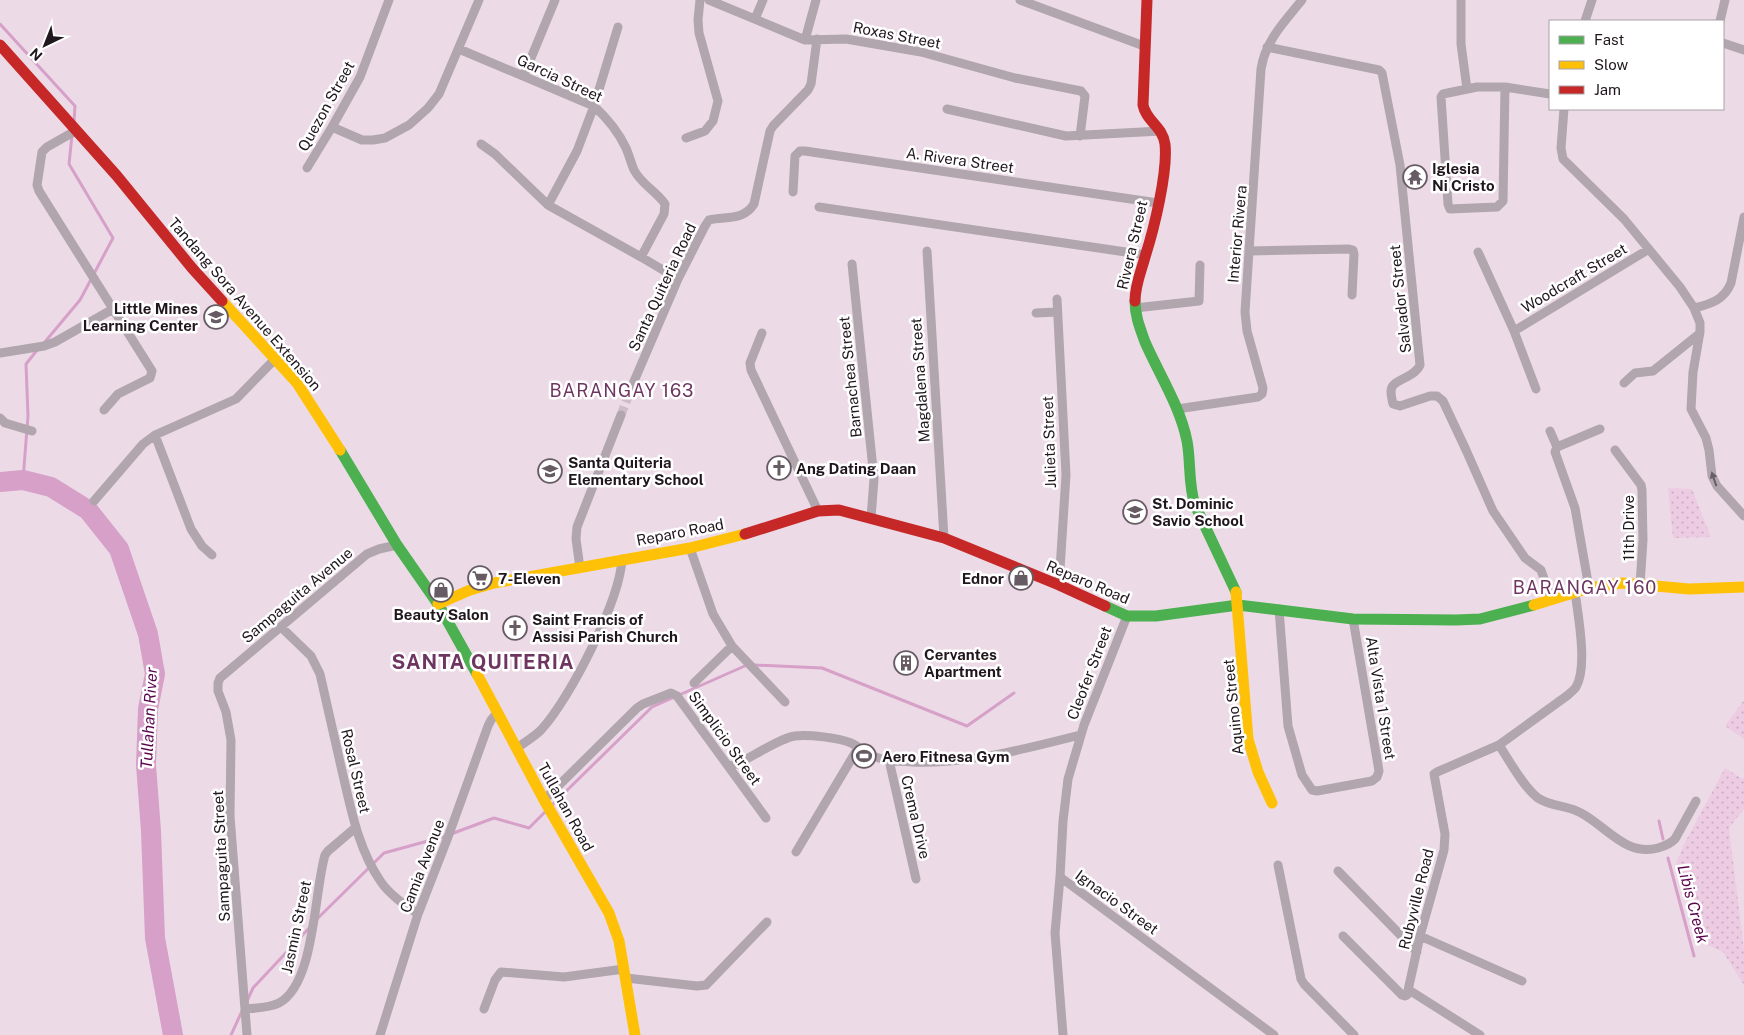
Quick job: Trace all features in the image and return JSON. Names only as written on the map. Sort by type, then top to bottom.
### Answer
[{"type":"main road","points":[[1147,0],[1143,105],[1145,114],[1161,131]]},
{"type":"main road","name":"Tandang Sora Avenue Extension","points":[[0,45],[77,130],[192,268],[297,383],[313,406],[397,545],[438,604]]},
{"type":"main road","name":"Rivera Street","points":[[1161,131],[1165,143],[1164,169],[1146,255],[1135,289],[1135,308],[1137,320],[1155,365],[1177,409],[1187,441],[1191,492],[1195,505],[1236,592],[1238,605]]},
{"type":"main road","name":"Reparo Road","points":[[438,604],[470,590],[494,583],[690,548],[721,541],[818,511],[839,510],[944,538],[1059,585],[1127,616],[1156,616],[1238,605],[1353,619],[1456,620],[1504,614],[1589,588],[1622,583],[1689,589],[1744,587]]},
{"type":"main road","name":"Tullahan Road","points":[[438,604],[544,800],[609,913],[619,941],[635,1035]]},
{"type":"main road","name":"Aquino Street","points":[[1238,605],[1248,738],[1253,760],[1272,803]]},
{"type":"street","name":"Quezon Street","points":[[307,168],[360,77],[389,0]]},
{"type":"street","points":[[332,127],[362,140],[374,140],[385,138],[409,125],[428,108],[439,94],[460,49],[479,0]]},
{"type":"street","points":[[524,75],[555,0]]},
{"type":"street","points":[[686,138],[705,131],[713,121],[718,101],[699,33],[700,0]]},
{"type":"street","name":"Roxas Street","points":[[709,0],[805,40],[846,39],[921,52],[1015,78],[1081,91],[1085,96],[1080,136]]},
{"type":"street","points":[[755,19],[763,0]]},
{"type":"street","points":[[805,40],[816,0]]},
{"type":"street","points":[[1020,0],[1144,46]]},
{"type":"street","name":"Interior Rivera","points":[[1177,409],[1258,397],[1262,394],[1263,388],[1247,331],[1245,312],[1262,58],[1277,31],[1302,0]]},
{"type":"street","points":[[1461,0],[1461,44],[1467,89]]},
{"type":"street","points":[[1586,20],[1592,0]]},
{"type":"street","points":[[1720,20],[1725,0]]},
{"type":"street","points":[[548,205],[577,151],[594,106],[618,27]]},
{"type":"street","name":"Santa Quiteria Road","points":[[632,386],[678,279],[709,220],[742,216],[749,212],[754,204],[770,131],[808,90],[811,84],[817,39]]},
{"type":"street","points":[[1724,43],[1744,50]]},
{"type":"street","name":"Salvador Street","points":[[1267,47],[1379,70],[1382,73],[1400,165],[1420,364],[1412,375],[1396,382],[1392,386],[1393,404],[1400,406],[1430,396],[1437,396],[1443,401],[1493,511],[1525,558],[1541,570],[1552,599]]},
{"type":"street","name":"Garcia Street","points":[[460,49],[594,106],[617,129],[634,170],[645,186],[660,197],[665,204],[664,214],[641,257]]},
{"type":"street","points":[[1505,87],[1503,201],[1497,207],[1450,209],[1448,204],[1442,94],[1467,89],[1505,87],[1549,94]]},
{"type":"street","points":[[948,109],[1066,136],[1161,131]]},
{"type":"street","points":[[1564,110],[1561,148],[1563,159],[1624,219],[1689,299],[1694,308],[1700,323],[1692,372],[1691,409],[1706,438],[1712,476],[1717,486],[1744,516]]},
{"type":"street","points":[[77,130],[47,147],[42,152],[37,185],[152,371],[150,378],[118,394],[104,410]]},
{"type":"street","points":[[481,144],[495,154],[548,205],[678,279]]},
{"type":"street","name":"A. Rivera Street","points":[[793,192],[795,156],[800,151],[805,151],[1158,203]]},
{"type":"street","points":[[819,207],[1146,255]]},
{"type":"street","points":[[1694,308],[1713,303],[1728,290],[1744,217]]},
{"type":"street","name":"Woodcraft Street","points":[[1514,331],[1649,249]]},
{"type":"street","points":[[1250,250],[1353,250],[1352,296]]},
{"type":"street","name":"Magdalena Street","points":[[927,251],[944,538]]},
{"type":"street","points":[[1478,252],[1514,331],[1536,388]]},
{"type":"street","name":"Barnachea Street","points":[[852,264],[874,479],[871,518]]},
{"type":"street","points":[[1135,308],[1199,301],[1200,265]]},
{"type":"street","name":"Julieta Street","points":[[1057,299],[1066,475],[1059,585]]},
{"type":"street","points":[[0,353],[44,346],[55,342],[113,309]]},
{"type":"street","points":[[1036,313],[1057,312]]},
{"type":"street","points":[[762,333],[750,363],[751,370],[818,511]]},
{"type":"street","points":[[1624,383],[1635,373],[1653,371],[1699,334]]},
{"type":"street","points":[[94,501],[143,444],[155,435],[236,399],[275,359]]},
{"type":"street","points":[[580,568],[576,527],[621,414]]},
{"type":"street","points":[[0,418],[4,423],[32,430]]},
{"type":"street","points":[[1556,448],[1600,429]]},
{"type":"street","points":[[1550,431],[1556,448],[1556,456],[1575,508],[1589,588]]},
{"type":"street","points":[[155,435],[191,529],[202,546],[212,554]]},
{"type":"street","name":"11th Drive","points":[[1615,450],[1641,485],[1642,490],[1644,540],[1640,585]]},
{"type":"street","name":"Sampaguita Avenue","points":[[220,678],[367,554],[397,545]]},
{"type":"street","points":[[690,548],[713,614],[732,646],[785,702]]},
{"type":"street","points":[[517,748],[541,730],[576,678],[604,620],[621,570],[622,559]]},
{"type":"street","name":"Rubyville Road","points":[[1408,992],[1420,936],[1444,850],[1445,834],[1434,774],[1499,745],[1568,695],[1576,687],[1582,662],[1576,592]]},
{"type":"street","name":"Alta Vista 1 Street","points":[[1279,609],[1288,726],[1302,775],[1312,790],[1317,792],[1372,781],[1377,777],[1379,771],[1353,619]]},
{"type":"street","name":"Cleofer Street","points":[[729,766],[795,736],[833,738],[853,744],[870,755],[889,760],[913,762],[972,760],[1080,735],[1127,616]]},
{"type":"street","name":"Rosal Street","points":[[281,627],[311,656],[320,674],[355,828],[375,873],[382,884],[418,914]]},
{"type":"street","points":[[694,683],[732,646]]},
{"type":"street","name":"Sampaguita Street","points":[[220,678],[218,691],[226,712],[230,740],[230,816],[247,1035]]},
{"type":"street","name":"Simplicio Street","points":[[544,800],[637,708],[671,693],[677,696],[766,818]]},
{"type":"street","name":"Camia Avenue","points":[[380,1035],[418,914],[488,726],[498,712]]},
{"type":"street","name":"Ignacio Street","points":[[1080,735],[1068,779],[1063,821],[1060,877],[1274,1035]]},
{"type":"street","points":[[1499,745],[1529,790],[1537,797],[1546,802],[1580,812],[1612,836],[1640,850],[1648,851],[1671,844],[1696,802]]},
{"type":"street","points":[[796,852],[858,748]]},
{"type":"street","name":"Crema Drive","points":[[889,760],[916,879]]},
{"type":"street","name":"Jasmin Street","points":[[245,1009],[268,1007],[281,1002],[295,989],[302,972],[309,944],[325,855],[355,828]]},
{"type":"street","points":[[1278,865],[1301,979],[1354,1035]]},
{"type":"street","points":[[1338,871],[1417,952]]},
{"type":"street","points":[[1060,877],[1055,933],[1064,1035]]},
{"type":"street","points":[[484,1009],[495,980],[501,972],[564,977],[625,974],[702,986],[706,985],[767,922]]},
{"type":"street","points":[[1343,936],[1402,996],[1408,992],[1480,1035]]},
{"type":"street","points":[[1420,936],[1522,981]]},
{"type":"shaded area","points":[[1668,488],[1692,489],[1711,537],[1673,538]]},
{"type":"shaded area","points":[[1744,700],[1744,739],[1725,726]]},
{"type":"shaded area","points":[[1725,768],[1743,779],[1744,777],[1744,809],[1729,828],[1744,949],[1744,985],[1723,952],[1706,944],[1699,909],[1676,864],[1683,846]]},
{"type":"waterway","points":[[0,24],[75,106],[74,122]]},
{"type":"waterway","points":[[44,343],[80,300],[113,238],[69,164],[72,135]]},
{"type":"waterway","points":[[23,480],[28,416],[26,364],[38,349]]},
{"type":"waterway","name":"Tullahan River","points":[[0,482],[23,480],[51,487],[88,510],[119,549],[148,634],[155,674],[148,709],[146,765],[151,831],[155,938],[173,1035]]},
{"type":"waterway","points":[[551,806],[652,707],[747,665]]},
{"type":"waterway","points":[[754,665],[822,668],[967,726],[1014,693]]},
{"type":"waterway","points":[[451,834],[494,818],[529,828],[546,811]]},
{"type":"waterway","name":"Libis Creek","points":[[1659,821],[1663,839]]},
{"type":"waterway","points":[[317,919],[384,853],[446,836]]},
{"type":"waterway","name":"Libis Creek","points":[[1668,858],[1694,956]]},
{"type":"waterway","points":[[247,1001],[253,988],[311,926]]},
{"type":"waterway","points":[[231,1035],[242,1011]]},
{"type":"tunnel","points":[[621,415],[632,386]]},
{"type":"traffic: fast","points":[[1135,301],[1137,317],[1145,342],[1184,428],[1188,449],[1191,489],[1195,505],[1236,592]]},
{"type":"traffic: fast","points":[[340,450],[397,545],[438,604],[477,674]]},
{"type":"traffic: fast","points":[[1105,606],[1127,616],[1156,616],[1238,605],[1353,619],[1456,620],[1480,619],[1534,605]]},
{"type":"traffic: slow","points":[[222,301],[297,383],[340,450]]},
{"type":"traffic: slow","points":[[438,604],[470,590],[494,583],[690,548],[745,534]]},
{"type":"traffic: slow","points":[[1534,605],[1589,588],[1622,583],[1689,589],[1744,587]]},
{"type":"traffic: slow","points":[[1236,592],[1248,739],[1258,772],[1272,803]]},
{"type":"traffic: slow","points":[[477,674],[544,800],[609,913],[619,941],[635,1035]]},
{"type":"traffic: jam","points":[[1135,301],[1137,284],[1160,200],[1165,156],[1164,138],[1147,115],[1143,105],[1147,0]]},
{"type":"traffic: jam","points":[[0,45],[117,176],[192,268],[222,301]]},
{"type":"traffic: jam","points":[[745,534],[818,511],[839,510],[944,538],[1105,606]]},
{"type":"place","name":"Iglesia Ni Cristo","points":[[1415,177]]},
{"type":"place","name":"Little Mines Learning Center","points":[[216,317]]},
{"type":"place","name":"Ang Dating Daan","points":[[779,468]]},
{"type":"place","name":"Santa Quiteria Elementary School","points":[[550,471]]},
{"type":"place","name":"St. Dominic Savio School","points":[[1135,512]]},
{"type":"place","name":"7-Eleven","points":[[480,578]]},
{"type":"place","name":"Ednor","points":[[1021,578]]},
{"type":"place","name":"Beauty Salon","points":[[441,590]]},
{"type":"place","name":"Saint Francis of Assisi Parish Church","points":[[515,628]]},
{"type":"place","name":"Cervantes Apartment","points":[[906,663]]},
{"type":"place","name":"Aero Fitnesa Gym","points":[[864,756]]},
{"type":"district","name":"BARANGAY 163","points":[[622,390]]},
{"type":"district","name":"BARANGAY 160","points":[[1585,587]]},
{"type":"district","name":"SANTA QUITERIA","points":[[483,662]]}]
